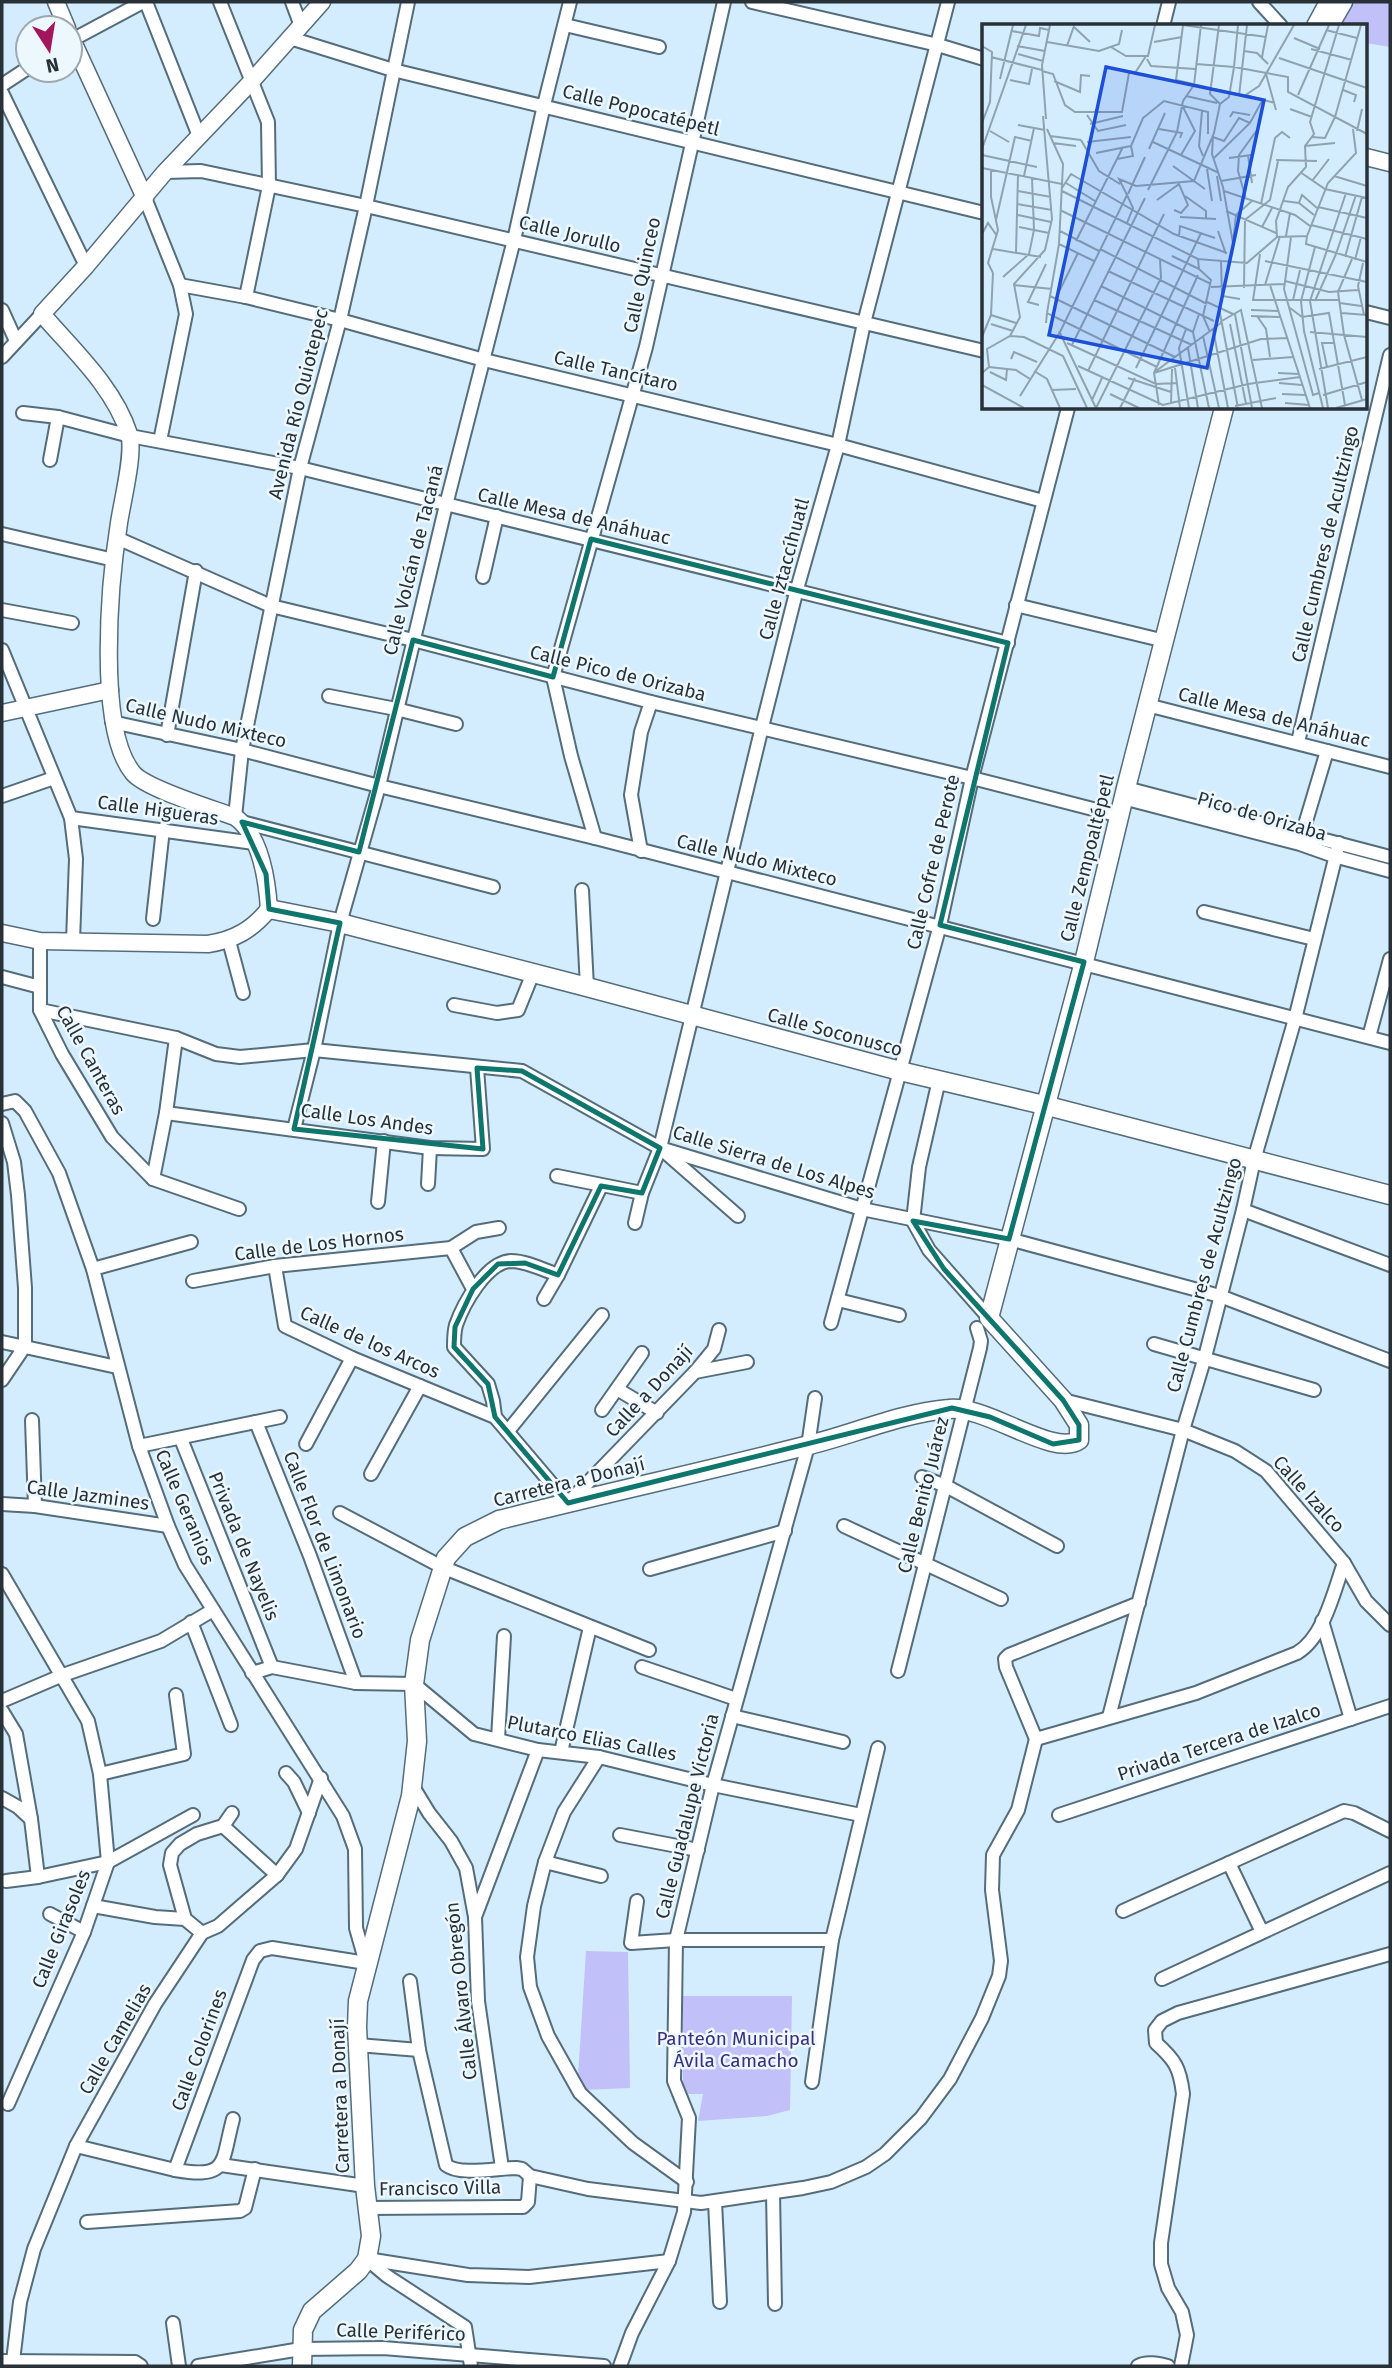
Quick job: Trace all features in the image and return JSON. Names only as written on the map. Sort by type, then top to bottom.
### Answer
[{"type":"main road","points":[[1317,24],[1329,2]]},
{"type":"main road","points":[[1330,24],[1343,2]]},
{"type":"main road","name":"Calle Zempoaltépetl","points":[[983,1323],[1009,1239],[1084,962],[1223,410]]},
{"type":"main road","name":"Calle Soconusco","points":[[269,909],[340,923],[901,1071],[1044,1105],[1390,1195]]},
{"type":"main road","name":"Carretera a Donají","points":[[367,2259],[371,2236],[365,2186],[358,2001],[411,1796],[416,1741],[414,1684],[420,1640],[442,1567],[452,1551],[465,1537],[499,1520],[808,1446],[924,1413],[952,1408],[990,1416],[1053,1444],[1072,1445],[1079,1440],[1079,1425],[1063,1400],[983,1323]]},
{"type":"main road","points":[[302,2358],[303,2330],[312,2311],[358,2271],[367,2259]]},
{"type":"street","points":[[84,30],[144,2],[199,136]]},
{"type":"street","points":[[220,2],[268,122],[268,186],[246,297]]},
{"type":"street","points":[[292,2],[295,32]]},
{"type":"street","points":[[2,357],[322,2]]},
{"type":"street","name":"Avenida Río Quiotepec","points":[[239,819],[242,750],[271,606],[300,468],[340,320],[366,206],[408,2]]},
{"type":"street","name":"Calle Volcán de Tacaná","points":[[294,1129],[314,1050],[340,923],[379,786],[412,640],[514,240],[570,2]]},
{"type":"street","name":"Calle Quinceo","points":[[594,838],[553,677],[633,394],[724,2]]},
{"type":"street","points":[[752,2],[982,58]]},
{"type":"street","name":"Calle Iztaccíhuatl","points":[[635,1223],[642,1193],[660,1148],[762,727],[797,589],[838,445],[863,323],[948,2]]},
{"type":"street","points":[[1164,24],[1169,2]]},
{"type":"street","points":[[1259,2],[1279,24]]},
{"type":"street","points":[[565,25],[659,47]]},
{"type":"street","name":"Calle Popocatépetl","points":[[295,32],[393,70],[982,212]]},
{"type":"street","points":[[84,66],[145,198],[180,285],[186,314],[160,441]]},
{"type":"street","points":[[2,93],[86,266]]},
{"type":"street","points":[[1368,158],[1390,163]]},
{"type":"street","name":"Calle Jorullo","points":[[166,172],[201,171],[366,206],[982,351]]},
{"type":"street","name":"Calle Tancítaro","points":[[180,285],[246,297],[340,320],[484,360],[838,445],[1042,501]]},
{"type":"street","points":[[2,310],[16,341]]},
{"type":"street","points":[[1368,312],[1390,318]]},
{"type":"street","points":[[42,314],[111,396],[130,436],[129,464],[114,560],[110,607],[110,690],[112,722],[121,752],[134,775],[182,798],[239,819],[493,887]]},
{"type":"street","name":"Calle Cumbres de Acultzingo","points":[[1298,742],[1390,355]]},
{"type":"street","name":"Calle Cofre de Perote","points":[[831,1323],[940,925],[972,778],[1067,410]]},
{"type":"street","name":"Calle Mesa de Anáhuac","points":[[23,413],[58,417],[130,436],[300,468],[1008,643]]},
{"type":"street","points":[[50,460],[58,417]]},
{"type":"street","points":[[483,576],[497,516]]},
{"type":"street","points":[[2,532],[114,560]]},
{"type":"street","name":"Calle Pico de Orizaba","points":[[117,538],[271,606],[651,702],[972,778],[1123,801]]},
{"type":"street","points":[[167,735],[196,571]]},
{"type":"street","points":[[1016,605],[1165,641]]},
{"type":"street","points":[[2,610],[72,623]]},
{"type":"street","name":"Calle Higueras","points":[[2,650],[71,818],[254,843]]},
{"type":"street","points":[[2,713],[110,690]]},
{"type":"street","points":[[329,696],[456,724]]},
{"type":"street","points":[[641,851],[631,795],[641,732],[651,702]]},
{"type":"street","name":"Calle Mesa de Anáhuac","points":[[1147,705],[1390,767]]},
{"type":"street","name":"Calle Nudo Mixteco","points":[[112,722],[242,750],[594,838],[1084,962],[1390,1043]]},
{"type":"street","points":[[1301,838],[1327,751]]},
{"type":"street","points":[[2,796],[54,778]]},
{"type":"street","name":"Pico de Orizaba","points":[[1123,801],[1301,838],[1339,843],[1390,857]]},
{"type":"street","points":[[71,818],[76,859],[73,941]]},
{"type":"street","points":[[2,933],[40,941],[208,944],[229,941],[257,924],[269,909],[266,874],[254,843],[239,819]]},
{"type":"street","points":[[153,919],[163,829]]},
{"type":"street","name":"Pico de Orizaba","points":[[1301,838],[1334,856],[1390,871]]},
{"type":"street","name":"Calle Cumbres de Acultzingo","points":[[1109,1717],[1183,1430],[1205,1357],[1254,1160],[1295,1019],[1339,843]]},
{"type":"street","points":[[582,890],[587,987]]},
{"type":"street","points":[[1204,912],[1314,940]]},
{"type":"street","name":"Calle Canteras","points":[[40,941],[40,1010],[62,1054],[112,1137],[153,1179]]},
{"type":"street","points":[[229,941],[243,993]]},
{"type":"street","points":[[1369,1037],[1390,959]]},
{"type":"street","points":[[454,1005],[497,1013],[518,1010],[533,973]]},
{"type":"street","points":[[2,977],[40,987]]},
{"type":"street","name":"Calle Sierra de Los Alpes","points":[[40,1010],[176,1038],[216,1054],[240,1057],[314,1050],[522,1071],[660,1148],[862,1209],[1009,1239],[1220,1296],[1390,1361]]},
{"type":"street","points":[[176,1038],[166,1114],[153,1179],[239,1209]]},
{"type":"street","name":"Calle Los Andes","points":[[166,1114],[430,1148],[484,1149],[477,1068]]},
{"type":"street","points":[[913,1220],[919,1167],[939,1080]]},
{"type":"street","name":"Calle Geranios","points":[[2,1104],[15,1101],[25,1111],[59,1173],[93,1269],[139,1446],[185,1564],[343,1816],[355,1849],[356,1928],[366,1963]]},
{"type":"street","points":[[2,1123],[14,1161],[25,1288],[25,1346],[2,1380]]},
{"type":"street","points":[[378,1202],[384,1141]]},
{"type":"street","points":[[428,1184],[430,1148]]},
{"type":"street","points":[[660,1148],[738,1216]]},
{"type":"street","points":[[557,1177],[642,1193]]},
{"type":"street","points":[[544,1299],[601,1186]]},
{"type":"street","points":[[1243,1210],[1390,1265]]},
{"type":"street","name":"Carretera a Donají","points":[[913,1220],[929,1250],[983,1323]]},
{"type":"street","points":[[473,1289],[451,1248],[477,1232],[487,1228],[499,1228]]},
{"type":"street","points":[[93,1269],[191,1242]]},
{"type":"street","name":"Calle de Los Hornos","points":[[193,1281],[275,1266],[451,1248]]},
{"type":"street","name":"Calle de los Arcos","points":[[495,1418],[488,1384],[454,1347],[455,1327],[473,1289],[498,1264],[510,1261],[558,1275]]},
{"type":"street","name":"Calle de los Arcos","points":[[275,1266],[285,1326],[352,1358],[495,1418],[568,1503]]},
{"type":"street","points":[[838,1300],[899,1315]]},
{"type":"street","points":[[508,1431],[602,1315]]},
{"type":"street","name":"Calle Benito Juárez","points":[[898,1671],[981,1348],[983,1323]]},
{"type":"street","name":"Calle a Donají","points":[[568,1503],[695,1372],[714,1349],[719,1330]]},
{"type":"street","points":[[2,1342],[117,1367]]},
{"type":"street","points":[[1154,1344],[1314,1390]]},
{"type":"street","points":[[602,1410],[642,1353]]},
{"type":"street","points":[[306,1444],[352,1358]]},
{"type":"street","points":[[695,1372],[747,1363]]},
{"type":"street","points":[[371,1474],[420,1387]]},
{"type":"street","points":[[617,1389],[657,1413]]},
{"type":"street","points":[[808,1446],[815,1398]]},
{"type":"street","name":"Calle Izalco","points":[[1036,1739],[1196,1693],[1290,1656],[1309,1644],[1322,1620],[1344,1563],[1266,1471],[1235,1451],[1183,1430],[1063,1400]]},
{"type":"street","points":[[139,1446],[280,1417]]},
{"type":"street","points":[[32,1420],[35,1506]]},
{"type":"street","name":"Calle Flor de Limonario","points":[[256,1422],[310,1556],[356,1683]]},
{"type":"street","name":"Privada de Nayelis","points":[[181,1439],[272,1667]]},
{"type":"street","name":"Calle Guadalupe Victoria","points":[[620,2366],[632,2333],[669,2261],[680,2231],[686,2202],[689,2118],[674,2081],[676,1940],[713,1785],[808,1446]]},
{"type":"street","points":[[922,1478],[946,1486],[1057,1546]]},
{"type":"street","name":"Calle Jazmines","points":[[2,1504],[35,1506],[168,1526]]},
{"type":"street","points":[[340,1513],[442,1567],[649,1650]]},
{"type":"street","points":[[844,1526],[1001,1599]]},
{"type":"street","points":[[650,1569],[785,1531]]},
{"type":"street","points":[[1344,1563],[1366,1601],[1390,1625]]},
{"type":"street","name":"Calle Girasoles","points":[[2,1574],[88,1721],[100,1774],[108,1861],[84,1932],[8,2104]]},
{"type":"street","points":[[410,1981],[419,2050],[446,2165],[450,2169],[522,2169],[530,2176],[589,2189],[686,2202],[715,2202],[831,2182],[875,2161],[896,2145],[922,2118],[961,2059],[999,1976],[1001,1961],[992,1890],[993,1855],[1018,1810],[1036,1739],[1005,1659],[1009,1655],[1139,1602]]},
{"type":"street","points":[[2,1701],[63,1675],[161,1641],[213,1610]]},
{"type":"street","points":[[1322,1620],[1351,1718]]},
{"type":"street","points":[[191,1622],[231,1725]]},
{"type":"street","points":[[561,1752],[590,1627]]},
{"type":"street","points":[[498,1739],[504,1636]]},
{"type":"street","points":[[252,1674],[272,1667],[356,1683],[414,1684]]},
{"type":"street","points":[[642,1667],[736,1699]]},
{"type":"street","name":"Plutarco Elias Calles","points":[[414,1684],[474,1734],[538,1750],[600,1757],[713,1785],[861,1815]]},
{"type":"street","points":[[100,1774],[184,1754],[177,1699]]},
{"type":"street","name":"Privada Tercera de Izalco","points":[[1059,1815],[1390,1706]]},
{"type":"street","points":[[2,1711],[16,1734],[38,1877]]},
{"type":"street","points":[[732,1716],[843,1742]]},
{"type":"street","points":[[812,2082],[831,1940],[878,1748]]},
{"type":"street","points":[[475,1917],[538,1750]]},
{"type":"street","points":[[600,1757],[564,1812],[545,1862],[534,1906],[527,1957],[530,1987],[548,2036],[580,2093],[633,2143],[687,2182]]},
{"type":"street","points":[[286,1773],[310,1813]]},
{"type":"street","name":"Calle Camelias","points":[[7,2361],[34,2249],[76,2146],[155,2004],[202,1933],[218,1926],[277,1875],[296,1849],[321,1778]]},
{"type":"street","name":"Calle Álvaro Obregón","points":[[412,1785],[429,1813],[452,1841],[466,1868],[475,1917],[478,2001],[502,2168]]},
{"type":"street","points":[[2,1798],[31,1819]]},
{"type":"street","points":[[1123,1911],[1344,1811],[1354,1812],[1390,1831]]},
{"type":"street","points":[[202,1933],[185,1919],[170,1865],[172,1853],[180,1844],[197,1835],[223,1826],[232,1814]]},
{"type":"street","points":[[6,1881],[38,1877],[108,1861],[193,1815]]},
{"type":"street","points":[[223,1826],[277,1875]]},
{"type":"street","points":[[620,1835],[698,1850]]},
{"type":"street","points":[[545,1862],[601,1875]]},
{"type":"street","points":[[1229,1863],[1262,1932]]},
{"type":"street","points":[[1162,1979],[1390,1873]]},
{"type":"street","points":[[637,1901],[631,1943],[676,1940],[831,1940]]},
{"type":"street","points":[[93,1906],[155,1917],[185,1919]]},
{"type":"street","points":[[50,1914],[84,1932]]},
{"type":"street","name":"Calle Colorines","points":[[174,2170],[249,1971],[260,1951],[272,1948],[366,1963]]},
{"type":"street","points":[[1181,2366],[1187,2335],[1182,2312],[1168,2288],[1161,2264],[1161,2243],[1183,2094],[1181,2073],[1168,2053],[1156,2043],[1154,2035],[1157,2026],[1178,2013],[1390,1954]]},
{"type":"street","points":[[358,2045],[419,2050]]},
{"type":"street","points":[[76,2146],[197,2174],[214,2171],[221,2165],[233,2119]]},
{"type":"street","points":[[221,2165],[365,2186]]},
{"type":"street","points":[[87,2222],[240,2211],[244,2208],[256,2169]]},
{"type":"street","name":"Francisco Villa","points":[[367,2208],[523,2207],[528,2202],[530,2176]]},
{"type":"street","points":[[773,2193],[775,2304]]},
{"type":"street","points":[[715,2202],[720,2302]]},
{"type":"street","points":[[367,2259],[468,2276],[529,2277],[669,2261]]},
{"type":"street","points":[[367,2259],[387,2276],[465,2327],[471,2360]]},
{"type":"street","points":[[173,2323],[179,2366]]},
{"type":"street","name":"Calle Periférico","points":[[198,2366],[302,2358],[383,2348],[471,2360],[604,2366]]},
{"type":"street","points":[[7,2361],[135,2362],[141,2366]]},
{"type":"street","points":[[1138,2366],[1168,2366]]},
{"type":"highlighted area","points":[[591,539],[1008,643],[940,925],[1084,962],[1009,1239],[913,1221],[944,1269],[1063,1400],[1079,1425],[1079,1440],[1053,1444],[990,1417],[952,1408],[568,1503],[495,1417],[488,1384],[454,1347],[455,1327],[473,1289],[498,1264],[525,1263],[558,1275],[601,1186],[642,1193],[660,1148],[522,1071],[477,1068],[483,1149],[294,1129],[340,923],[269,909],[266,874],[242,822],[359,852],[413,640],[553,677]]},
{"type":"green space","points":[[1351,2],[1390,2],[1390,47],[1368,43],[1368,24],[1339,24]]},
{"type":"green space","points":[[586,1951],[628,1952],[630,2088],[584,2090],[578,2077]]},
{"type":"green space","name":"Panteón Municipal Ávila Camacho","points":[[683,1996],[792,1996],[790,2110],[767,2116],[698,2121],[703,2094],[683,2094]]}]
